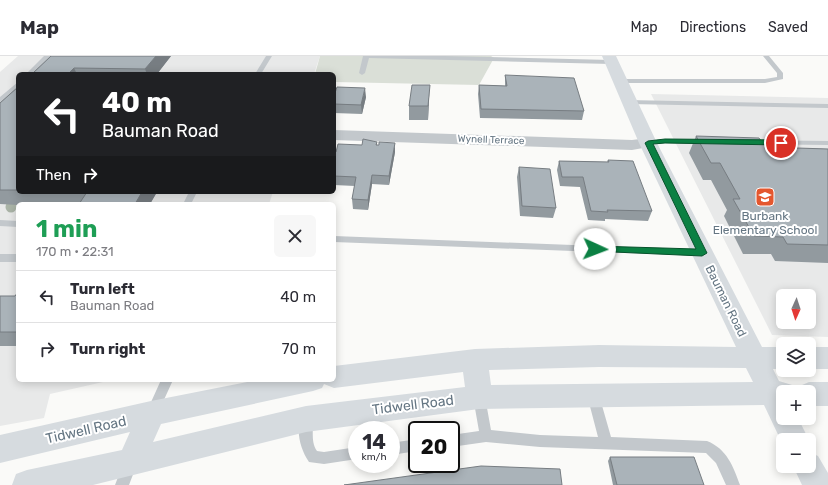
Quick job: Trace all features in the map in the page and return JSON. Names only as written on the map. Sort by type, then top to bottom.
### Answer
[{"type":"main road","name":"Bauman Road","points":[[610,59],[648,143],[754,358],[776,398]]},
{"type":"main road","points":[[336,377],[475,360],[599,356],[776,358]]},
{"type":"main road","points":[[816,358],[828,358]]},
{"type":"main road","points":[[475,360],[479,396]]},
{"type":"main road","name":"Tidwell Road","points":[[0,449],[276,384],[294,382]]},
{"type":"main road","points":[[816,394],[828,394]]},
{"type":"main road","name":"Tidwell Road","points":[[26,485],[127,473],[306,419],[479,396],[592,396],[776,405]]},
{"type":"main road","points":[[127,473],[151,414]]},
{"type":"street","name":"Wynell Terrace","points":[[336,135],[624,144],[648,143]]},
{"type":"lane","points":[[31,72],[48,56]]},
{"type":"lane","points":[[259,72],[269,56]]},
{"type":"lane","points":[[362,73],[366,56],[610,59]]},
{"type":"lane","points":[[620,81],[765,81],[781,78],[766,56]]},
{"type":"lane","points":[[0,101],[16,86]]},
{"type":"lane","points":[[630,102],[828,106]]},
{"type":"lane","points":[[648,143],[665,141],[712,142]]},
{"type":"lane","points":[[743,142],[828,143]]},
{"type":"lane","points":[[0,223],[16,224]]},
{"type":"lane","points":[[336,239],[702,253]]},
{"type":"lane","points":[[0,258],[16,258]]},
{"type":"lane","points":[[151,414],[166,382]]},
{"type":"lane","points":[[479,396],[486,436]]},
{"type":"lane","points":[[592,396],[606,444]]},
{"type":"lane","points":[[306,419],[306,443],[308,451],[314,457],[324,458],[348,455]]},
{"type":"lane","points":[[460,440],[486,436],[540,441],[708,447],[716,451],[722,459],[733,485]]},
{"type":"shaded area","points":[[18,56],[320,56],[315,72],[16,72],[16,194],[272,194],[270,202],[16,202],[16,382],[103,382],[50,394],[44,418],[0,426],[0,72]]},
{"type":"shaded area","points":[[320,56],[491,56],[494,58],[479,85],[336,82],[336,72],[316,72]]},
{"type":"shaded area","name":"Burbank Elementary School","points":[[651,94],[828,98],[828,337],[772,335]]},
{"type":"building","points":[[51,56],[156,56],[145,69],[74,68],[70,72],[34,72]]},
{"type":"building","points":[[505,75],[574,78],[584,111],[481,109],[479,85],[507,86]]},
{"type":"building","points":[[412,85],[430,85],[428,106],[409,106]]},
{"type":"building","points":[[337,87],[365,88],[361,105],[336,104]]},
{"type":"building","points":[[16,89],[16,190],[0,190],[0,103]]},
{"type":"building","points":[[696,136],[759,138],[766,147],[828,149],[828,245],[787,244],[783,237],[754,236],[733,199],[740,199],[720,163],[711,163]]},
{"type":"building","points":[[363,139],[377,142],[376,145],[379,145],[379,142],[395,143],[389,176],[372,175],[368,200],[352,199],[356,177],[336,176],[336,152],[338,144],[362,145]]},
{"type":"building","points":[[608,160],[633,161],[652,211],[591,211],[583,177],[562,177],[559,161],[609,162]]},
{"type":"building","points":[[519,167],[550,169],[556,208],[522,206]]},
{"type":"building","points":[[86,194],[141,194],[136,202],[80,202]]},
{"type":"building","points":[[16,295],[16,332],[0,332],[0,296],[15,296]]},
{"type":"building","points":[[610,457],[694,457],[704,485],[617,485]]},
{"type":"building","points":[[481,466],[560,469],[562,485],[344,485],[431,473],[460,473],[460,469]]},
{"type":"place","name":"Burbank Elementary School","points":[[765,197]]},
{"type":"route","points":[[595,249],[702,253],[648,143],[665,141],[781,143]]}]
